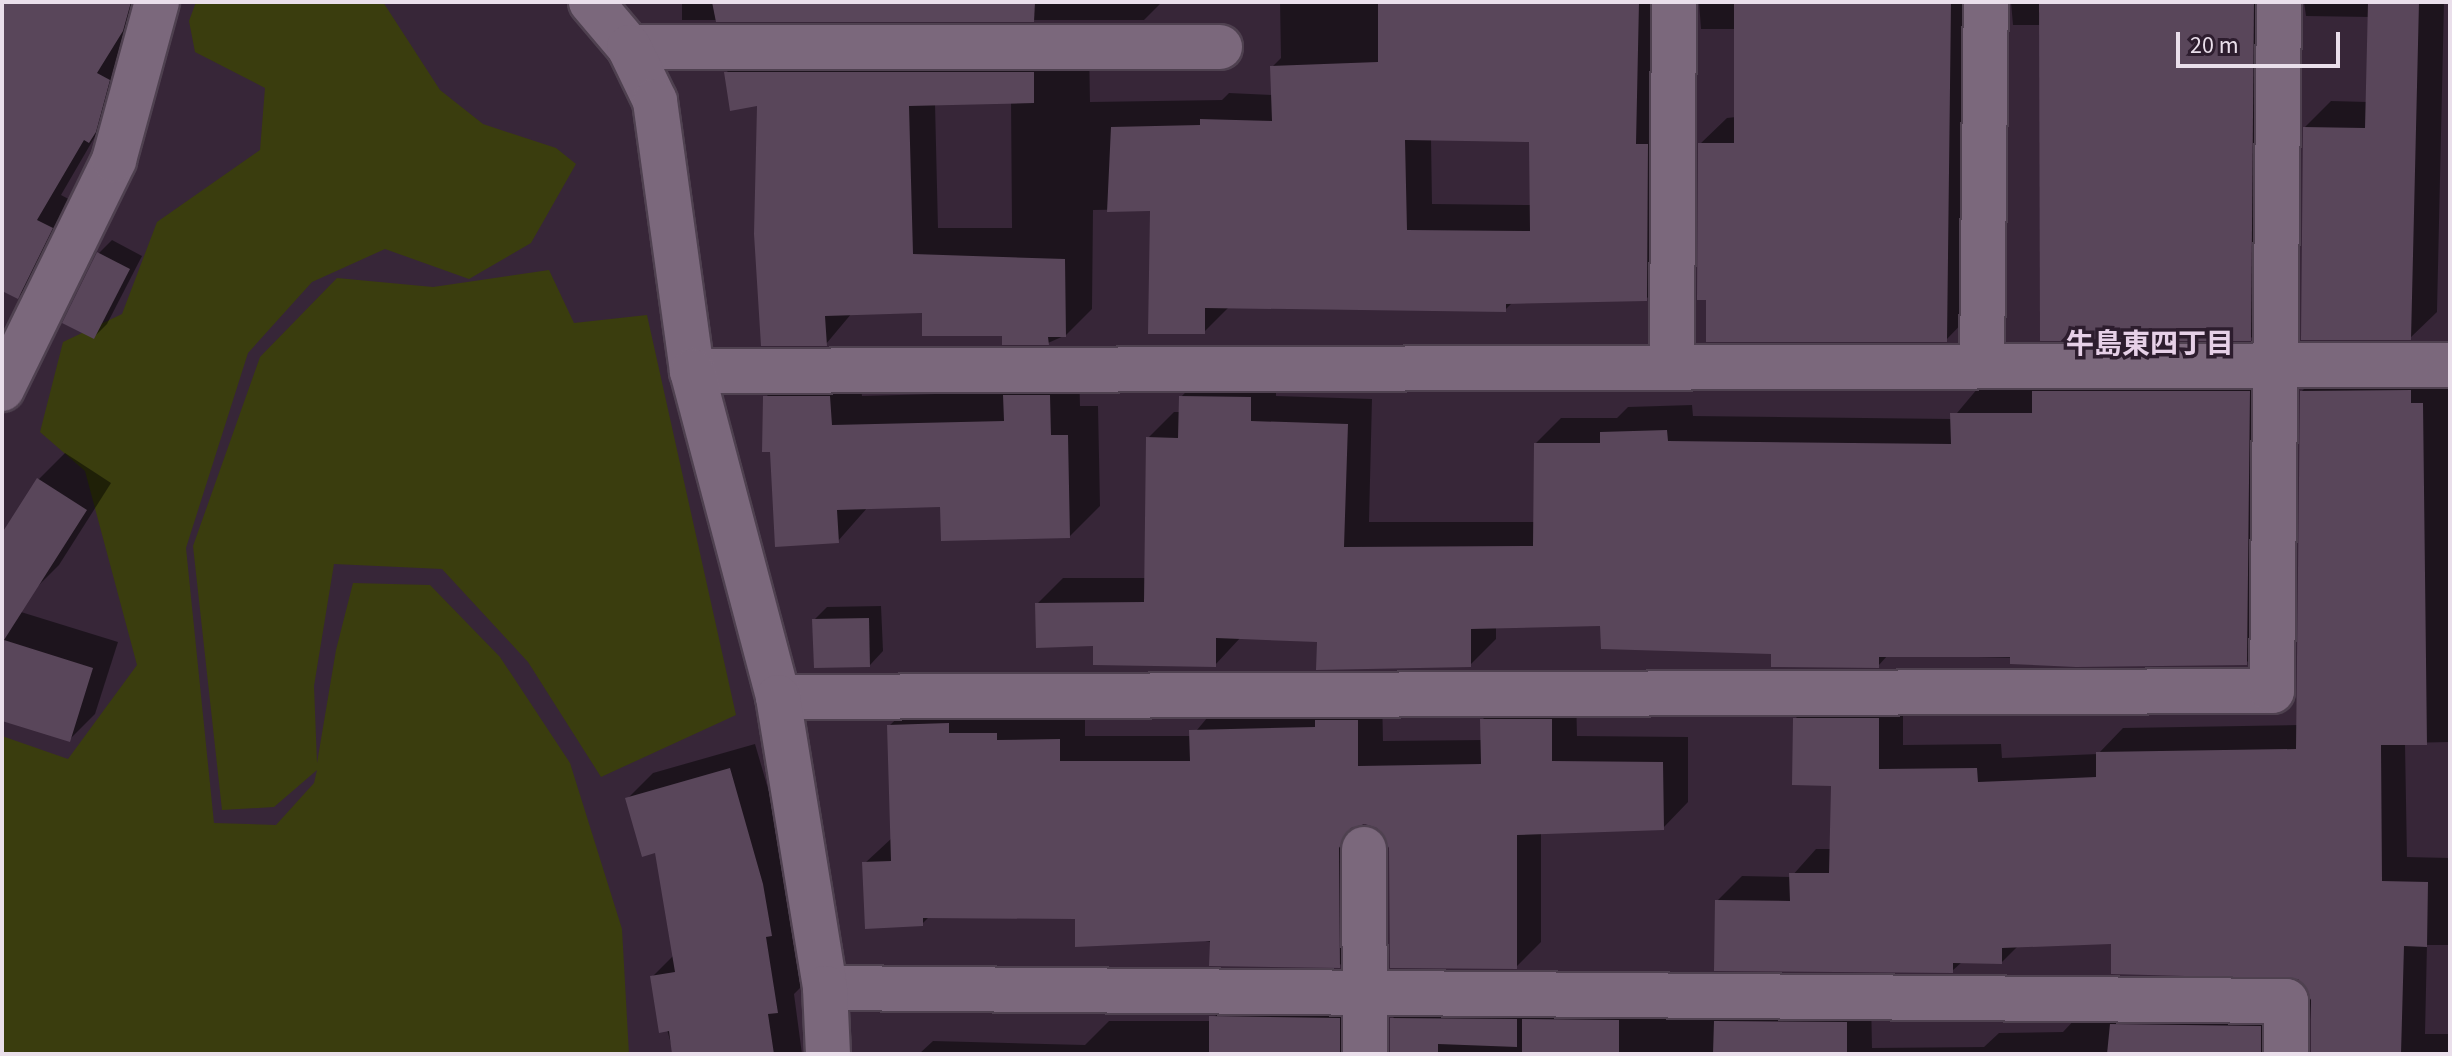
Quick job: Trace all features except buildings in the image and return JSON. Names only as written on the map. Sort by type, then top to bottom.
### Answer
[{"type":"street","points":[[2,389],[114,160],[157,2]]},
{"type":"street","points":[[591,2],[629,47],[655,101],[692,371],[778,697],[825,988],[828,1054]]},
{"type":"street","points":[[1672,364],[1674,2]]},
{"type":"street","points":[[1982,365],[1986,2]]},
{"type":"street","points":[[778,697],[2272,691],[2279,2]]},
{"type":"street","points":[[629,47],[1220,47]]},
{"type":"street","points":[[692,371],[1672,364],[2450,365]]},
{"type":"street","points":[[1364,849],[1365,1054]]},
{"type":"street","points":[[825,988],[2286,1001],[2286,1054]]},
{"type":"green space","points":[[196,2],[383,2],[440,90],[483,124],[556,148],[576,164],[531,243],[469,279],[385,249],[312,282],[248,353],[186,548],[214,823],[276,825],[314,783],[317,770],[274,807],[222,810],[193,546],[260,357],[337,278],[433,287],[549,270],[574,323],[647,315],[736,715],[601,777],[528,662],[442,569],[334,564],[314,686],[317,763],[336,650],[353,583],[430,585],[500,657],[570,763],[622,929],[629,1054],[2,1054],[2,736],[68,759],[137,665],[85,471],[40,432],[63,342],[122,314],[157,222],[260,150],[265,88],[195,52],[189,21]]},
{"type":"district","name":"牛島東四丁目","points":[[2150,344]]}]
